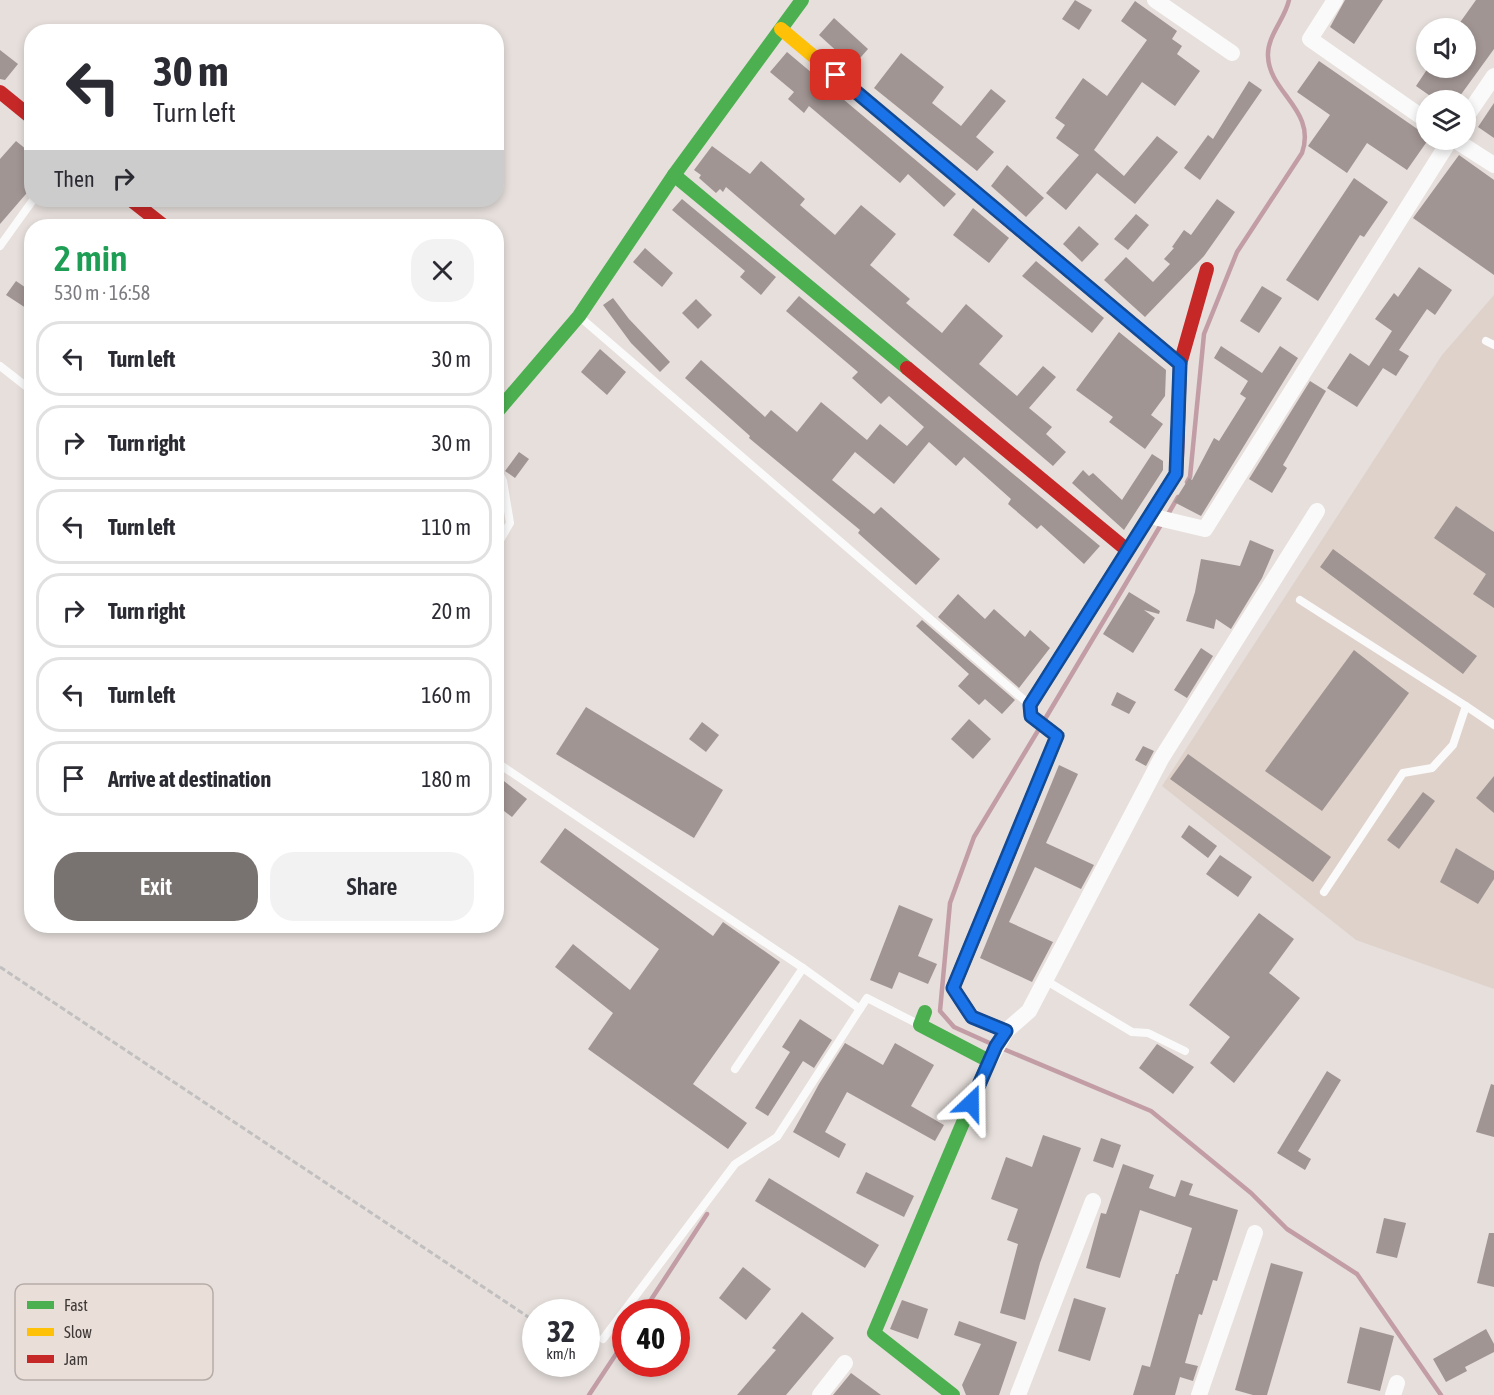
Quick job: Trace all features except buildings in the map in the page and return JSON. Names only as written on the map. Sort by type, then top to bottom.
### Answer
[{"type":"street","points":[[504,404],[579,316],[674,175],[802,0]]},
{"type":"street","points":[[1155,0],[1232,53]]},
{"type":"street","points":[[1335,0],[1310,39],[1416,113]]},
{"type":"street","points":[[781,29],[1180,364]]},
{"type":"street","points":[[1476,102],[1494,76]]},
{"type":"street","points":[[0,92],[24,112]]},
{"type":"street","points":[[1160,518],[1205,529],[1444,150]]},
{"type":"street","points":[[1471,150],[1494,165]]},
{"type":"street","points":[[674,175],[1127,550]]},
{"type":"street","points":[[140,207],[155,219]]},
{"type":"street","points":[[1006,1031],[972,1017],[953,988],[1057,736],[1031,716],[1030,705],[1127,550],[1160,518],[1176,474],[1180,364],[1207,269]]},
{"type":"street","points":[[953,1395],[874,1333],[989,1062],[1006,1031],[1029,1011],[1161,759],[1317,512]]},
{"type":"street","points":[[922,1018],[989,1062]]},
{"type":"street","points":[[1018,1395],[1093,1201]]},
{"type":"street","points":[[1200,1395],[1255,1233]]},
{"type":"street","points":[[819,1395],[845,1363]]},
{"type":"lane","points":[[0,246],[28,207]]},
{"type":"lane","points":[[579,316],[1030,705]]},
{"type":"lane","points":[[0,366],[24,385]]},
{"type":"lane","points":[[504,492],[510,523],[504,533]]},
{"type":"lane","points":[[1299,600],[1494,726]]},
{"type":"lane","points":[[1324,892],[1403,772],[1432,768],[1453,745],[1466,706]]},
{"type":"lane","points":[[504,767],[860,1009]]},
{"type":"lane","points":[[735,1070],[802,968]]},
{"type":"lane","points":[[1045,980],[1132,1032],[1148,1033],[1185,1051]]},
{"type":"lane","points":[[603,1339],[735,1164],[777,1137],[867,998],[922,1018]]},
{"type":"path","points":[[0,967],[522,1313]]},
{"type":"shaded area","points":[[1494,295],[1494,989],[1356,940],[1162,786],[1442,355]]},
{"type":"waterway","points":[[1187,482],[1190,477],[1204,334],[1237,252],[1302,153],[1305,138],[1303,125],[1298,113],[1276,81],[1270,69],[1268,56],[1270,41],[1289,0]]},
{"type":"waterway","points":[[1167,516],[1178,497]]},
{"type":"waterway","points":[[1045,719],[1162,523]]},
{"type":"waterway","points":[[994,1045],[954,1027],[940,1011],[950,903],[974,837],[1039,729]]},
{"type":"waterway","points":[[1001,1048],[1151,1111],[1251,1193],[1287,1229],[1357,1274],[1441,1395]]},
{"type":"waterway","points":[[651,1299],[707,1214]]},
{"type":"waterway","points":[[589,1395],[612,1360]]},
{"type":"traffic: fast","points":[[504,404],[579,316],[674,175],[802,0]]},
{"type":"traffic: fast","points":[[674,175],[907,368]]},
{"type":"traffic: fast","points":[[1032,797],[1057,736],[1031,716],[1030,705],[1176,474],[1177,458]]},
{"type":"traffic: fast","points":[[925,1012],[920,1025],[989,1061],[874,1333],[953,1395]]},
{"type":"traffic: slow","points":[[781,29],[962,181]]},
{"type":"traffic: jam","points":[[0,92],[24,112]]},
{"type":"traffic: jam","points":[[962,181],[1180,364]]},
{"type":"traffic: jam","points":[[140,207],[155,219]]},
{"type":"traffic: jam","points":[[1177,458],[1180,364],[1207,269]]},
{"type":"traffic: jam","points":[[907,368],[1127,550]]},
{"type":"traffic: jam","points":[[1006,1031],[972,1017],[953,988],[1032,797]]},
{"type":"route","points":[[836,75],[1180,364],[1176,474],[1030,705],[1031,716],[1057,736],[953,988],[972,1017],[1006,1031],[996,1046],[971,1103]]}]
